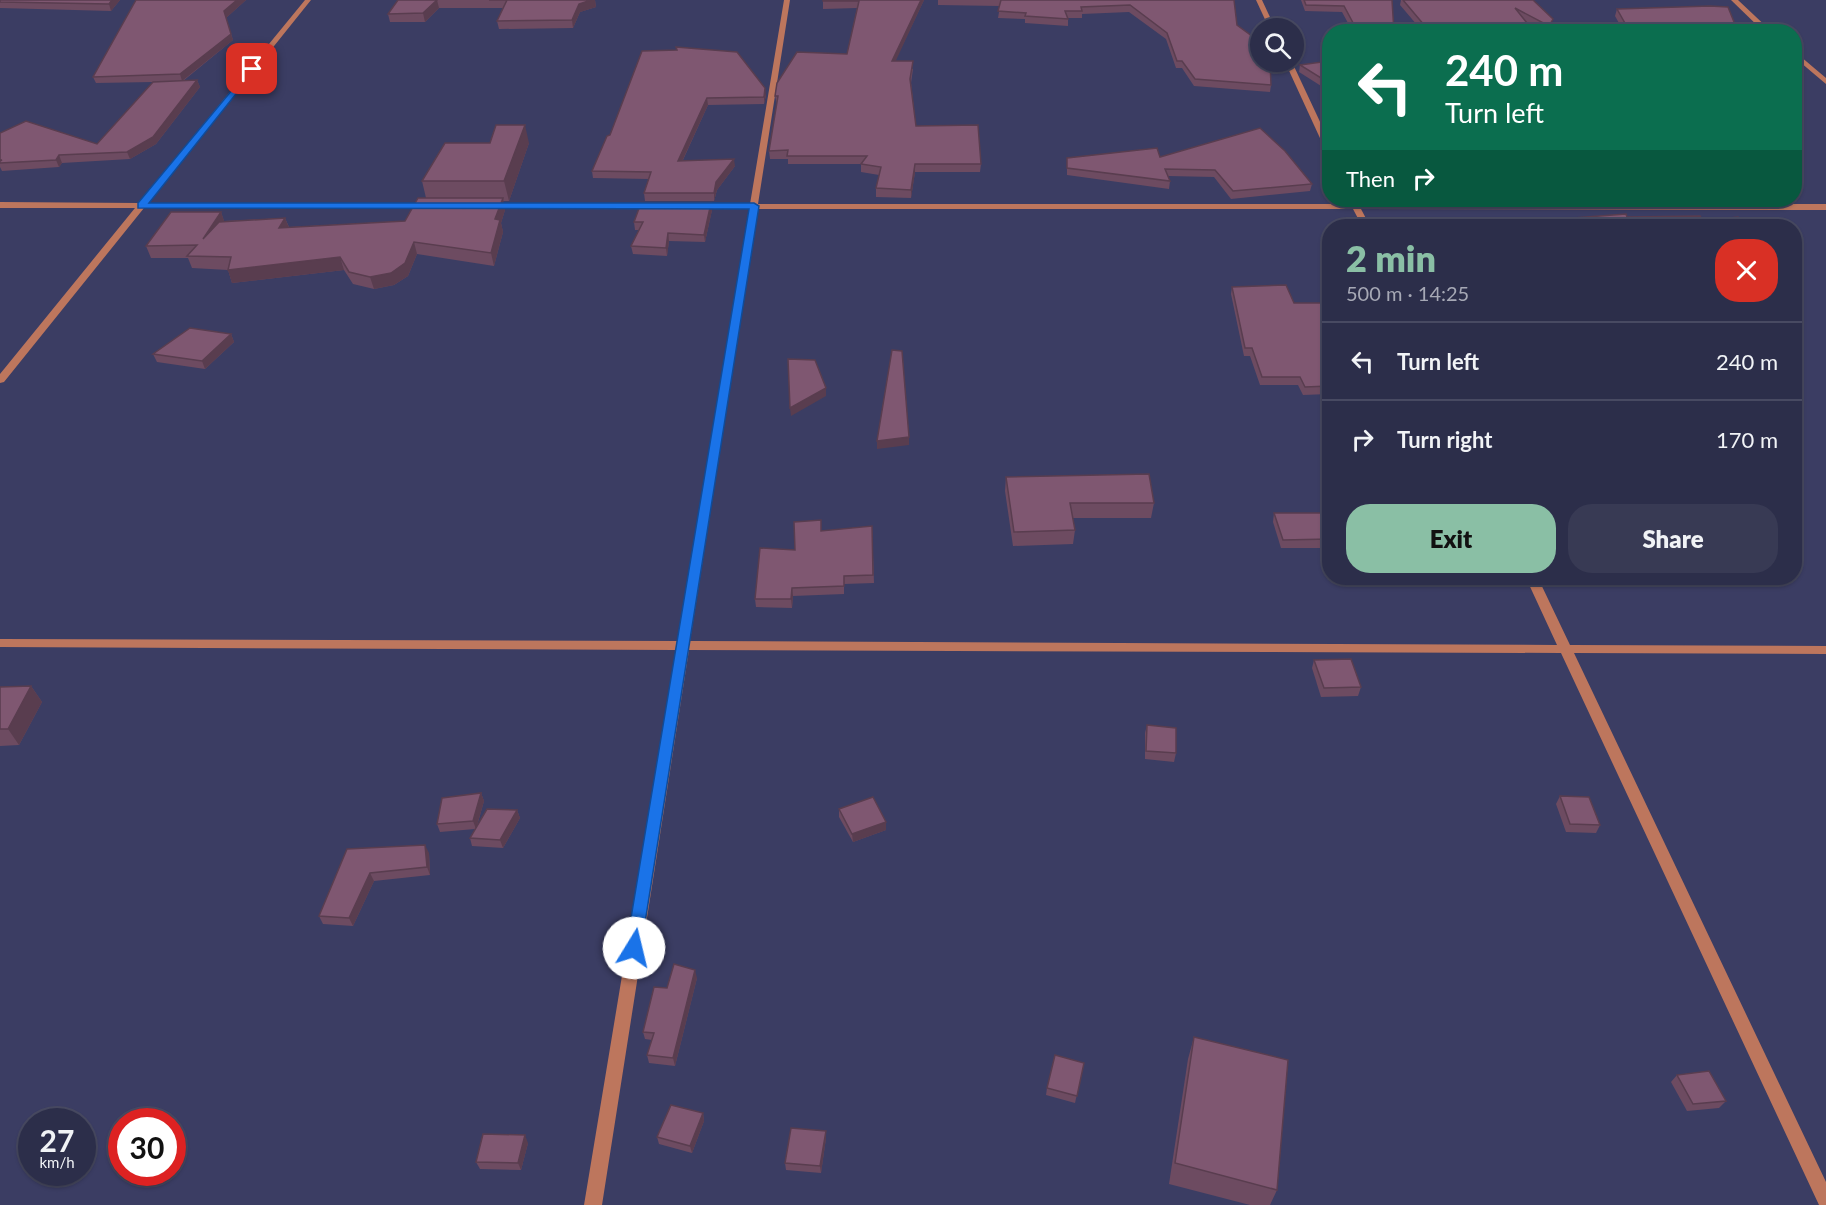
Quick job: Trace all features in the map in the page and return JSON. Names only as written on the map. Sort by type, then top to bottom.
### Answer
[{"type":"street","points":[[0,380],[308,0]]},
{"type":"street","points":[[593,1205],[787,0]]},
{"type":"street","points":[[1259,0],[1267,18]]},
{"type":"street","points":[[1734,0],[1760,24]]},
{"type":"street","points":[[1802,60],[1826,82]]},
{"type":"street","points":[[1293,72],[1322,134]]},
{"type":"street","points":[[683,206],[1322,203]]},
{"type":"street","points":[[0,205],[444,206]]},
{"type":"street","points":[[480,206],[671,206]]},
{"type":"street","points":[[1802,207],[1826,207]]},
{"type":"street","points":[[1535,585],[1826,1201]]},
{"type":"street","points":[[0,643],[1826,650]]},
{"type":"building","points":[[0,0],[112,0],[109,4],[0,2]]},
{"type":"building","points":[[136,0],[237,0],[224,11],[231,34],[180,74],[93,77]]},
{"type":"building","points":[[398,0],[437,0],[423,13],[388,14]]},
{"type":"building","points":[[507,0],[591,0],[579,4],[572,20],[497,21]]},
{"type":"building","points":[[823,0],[921,0],[892,61],[913,61],[910,79],[916,126],[978,125],[981,164],[915,164],[911,190],[876,188],[881,167],[861,164],[867,156],[787,156],[788,150],[769,151],[778,96],[775,96],[777,83],[797,52],[847,54],[859,1]]},
{"type":"building","points":[[1001,0],[1234,0],[1237,25],[1250,35],[1250,72],[1270,72],[1271,85],[1195,79],[1182,61],[1177,61],[1167,33],[1130,5],[1081,7],[1082,11],[1065,11],[1068,19],[1025,16],[1026,13],[998,11]]},
{"type":"building","points":[[1304,0],[1392,0],[1394,24],[1354,24],[1344,6],[1306,5]]},
{"type":"building","points":[[1403,0],[1533,0],[1553,19],[1550,24],[1545,24],[1515,8],[1528,24],[1423,24]]},
{"type":"building","points":[[1728,7],[1735,24],[1625,24],[1617,9]]},
{"type":"building","points":[[676,47],[737,52],[765,88],[764,97],[707,98],[678,161],[734,159],[716,182],[714,193],[644,193],[651,172],[592,171],[607,136],[610,135],[642,51],[677,50]]},
{"type":"building","points":[[1322,62],[1322,79],[1304,67],[1304,64]]},
{"type":"building","points":[[197,80],[153,137],[127,152],[59,155],[56,160],[0,163],[2,160],[0,160],[0,133],[26,121],[97,144],[153,82]]},
{"type":"building","points":[[496,125],[525,125],[504,181],[422,181],[445,143],[490,143]]},
{"type":"building","points":[[1260,128],[1285,151],[1312,184],[1233,191],[1215,170],[1165,169],[1170,181],[1067,168],[1067,158],[1157,148],[1160,157]]},
{"type":"building","points":[[418,198],[503,198],[495,219],[500,220],[491,253],[414,242],[405,263],[391,273],[370,277],[349,272],[340,257],[228,270],[231,257],[187,256],[197,245],[146,246],[171,212],[221,212],[203,239],[219,222],[285,218],[279,228],[405,221]]},
{"type":"building","points":[[641,203],[711,203],[704,235],[668,233],[666,248],[631,246],[643,222],[634,222]]},
{"type":"building","points":[[1626,214],[1627,217],[1700,216],[1702,219],[1560,219]]},
{"type":"building","points":[[1286,285],[1294,303],[1322,303],[1322,386],[1305,387],[1300,377],[1262,377],[1252,348],[1245,348],[1232,287]]},
{"type":"building","points":[[190,328],[231,334],[202,361],[153,354]]},
{"type":"building","points":[[892,350],[902,351],[909,437],[877,441]]},
{"type":"building","points":[[788,359],[815,360],[826,388],[790,408]]},
{"type":"building","points":[[1149,474],[1154,503],[1070,503],[1075,530],[1014,532],[1006,477]]},
{"type":"building","points":[[1274,513],[1322,513],[1322,539],[1283,540]]},
{"type":"building","points":[[821,520],[821,531],[872,526],[873,575],[844,576],[844,586],[792,588],[791,599],[755,599],[760,548],[795,550],[794,522]]},
{"type":"building","points":[[1351,659],[1361,687],[1324,688],[1314,660]]},
{"type":"building","points":[[31,686],[8,729],[0,729],[0,687]]},
{"type":"building","points":[[1147,725],[1176,728],[1176,753],[1146,751]]},
{"type":"building","points":[[481,793],[473,821],[437,824],[442,798]]},
{"type":"building","points":[[1560,796],[1589,797],[1600,825],[1570,824]]},
{"type":"building","points":[[873,797],[886,822],[852,834],[839,809]]},
{"type":"building","points":[[487,809],[517,810],[500,840],[470,838]]},
{"type":"building","points":[[425,845],[427,867],[370,873],[349,918],[319,916],[347,849]]},
{"type":"building","points":[[674,964],[695,970],[673,1058],[647,1055],[654,1033],[643,1032],[654,987],[667,988]]},
{"type":"building","points":[[1194,1037],[1288,1060],[1277,1190],[1175,1163]]},
{"type":"building","points":[[1055,1055],[1084,1063],[1077,1096],[1047,1088]]},
{"type":"building","points":[[1709,1071],[1726,1101],[1693,1104],[1677,1075]]},
{"type":"building","points":[[671,1105],[703,1113],[690,1146],[657,1137]]},
{"type":"building","points":[[791,1128],[826,1131],[820,1166],[785,1163]]},
{"type":"building","points":[[483,1134],[525,1135],[518,1163],[476,1162]]},
{"type":"route","points":[[252,69],[141,206],[754,206],[634,948]]}]
